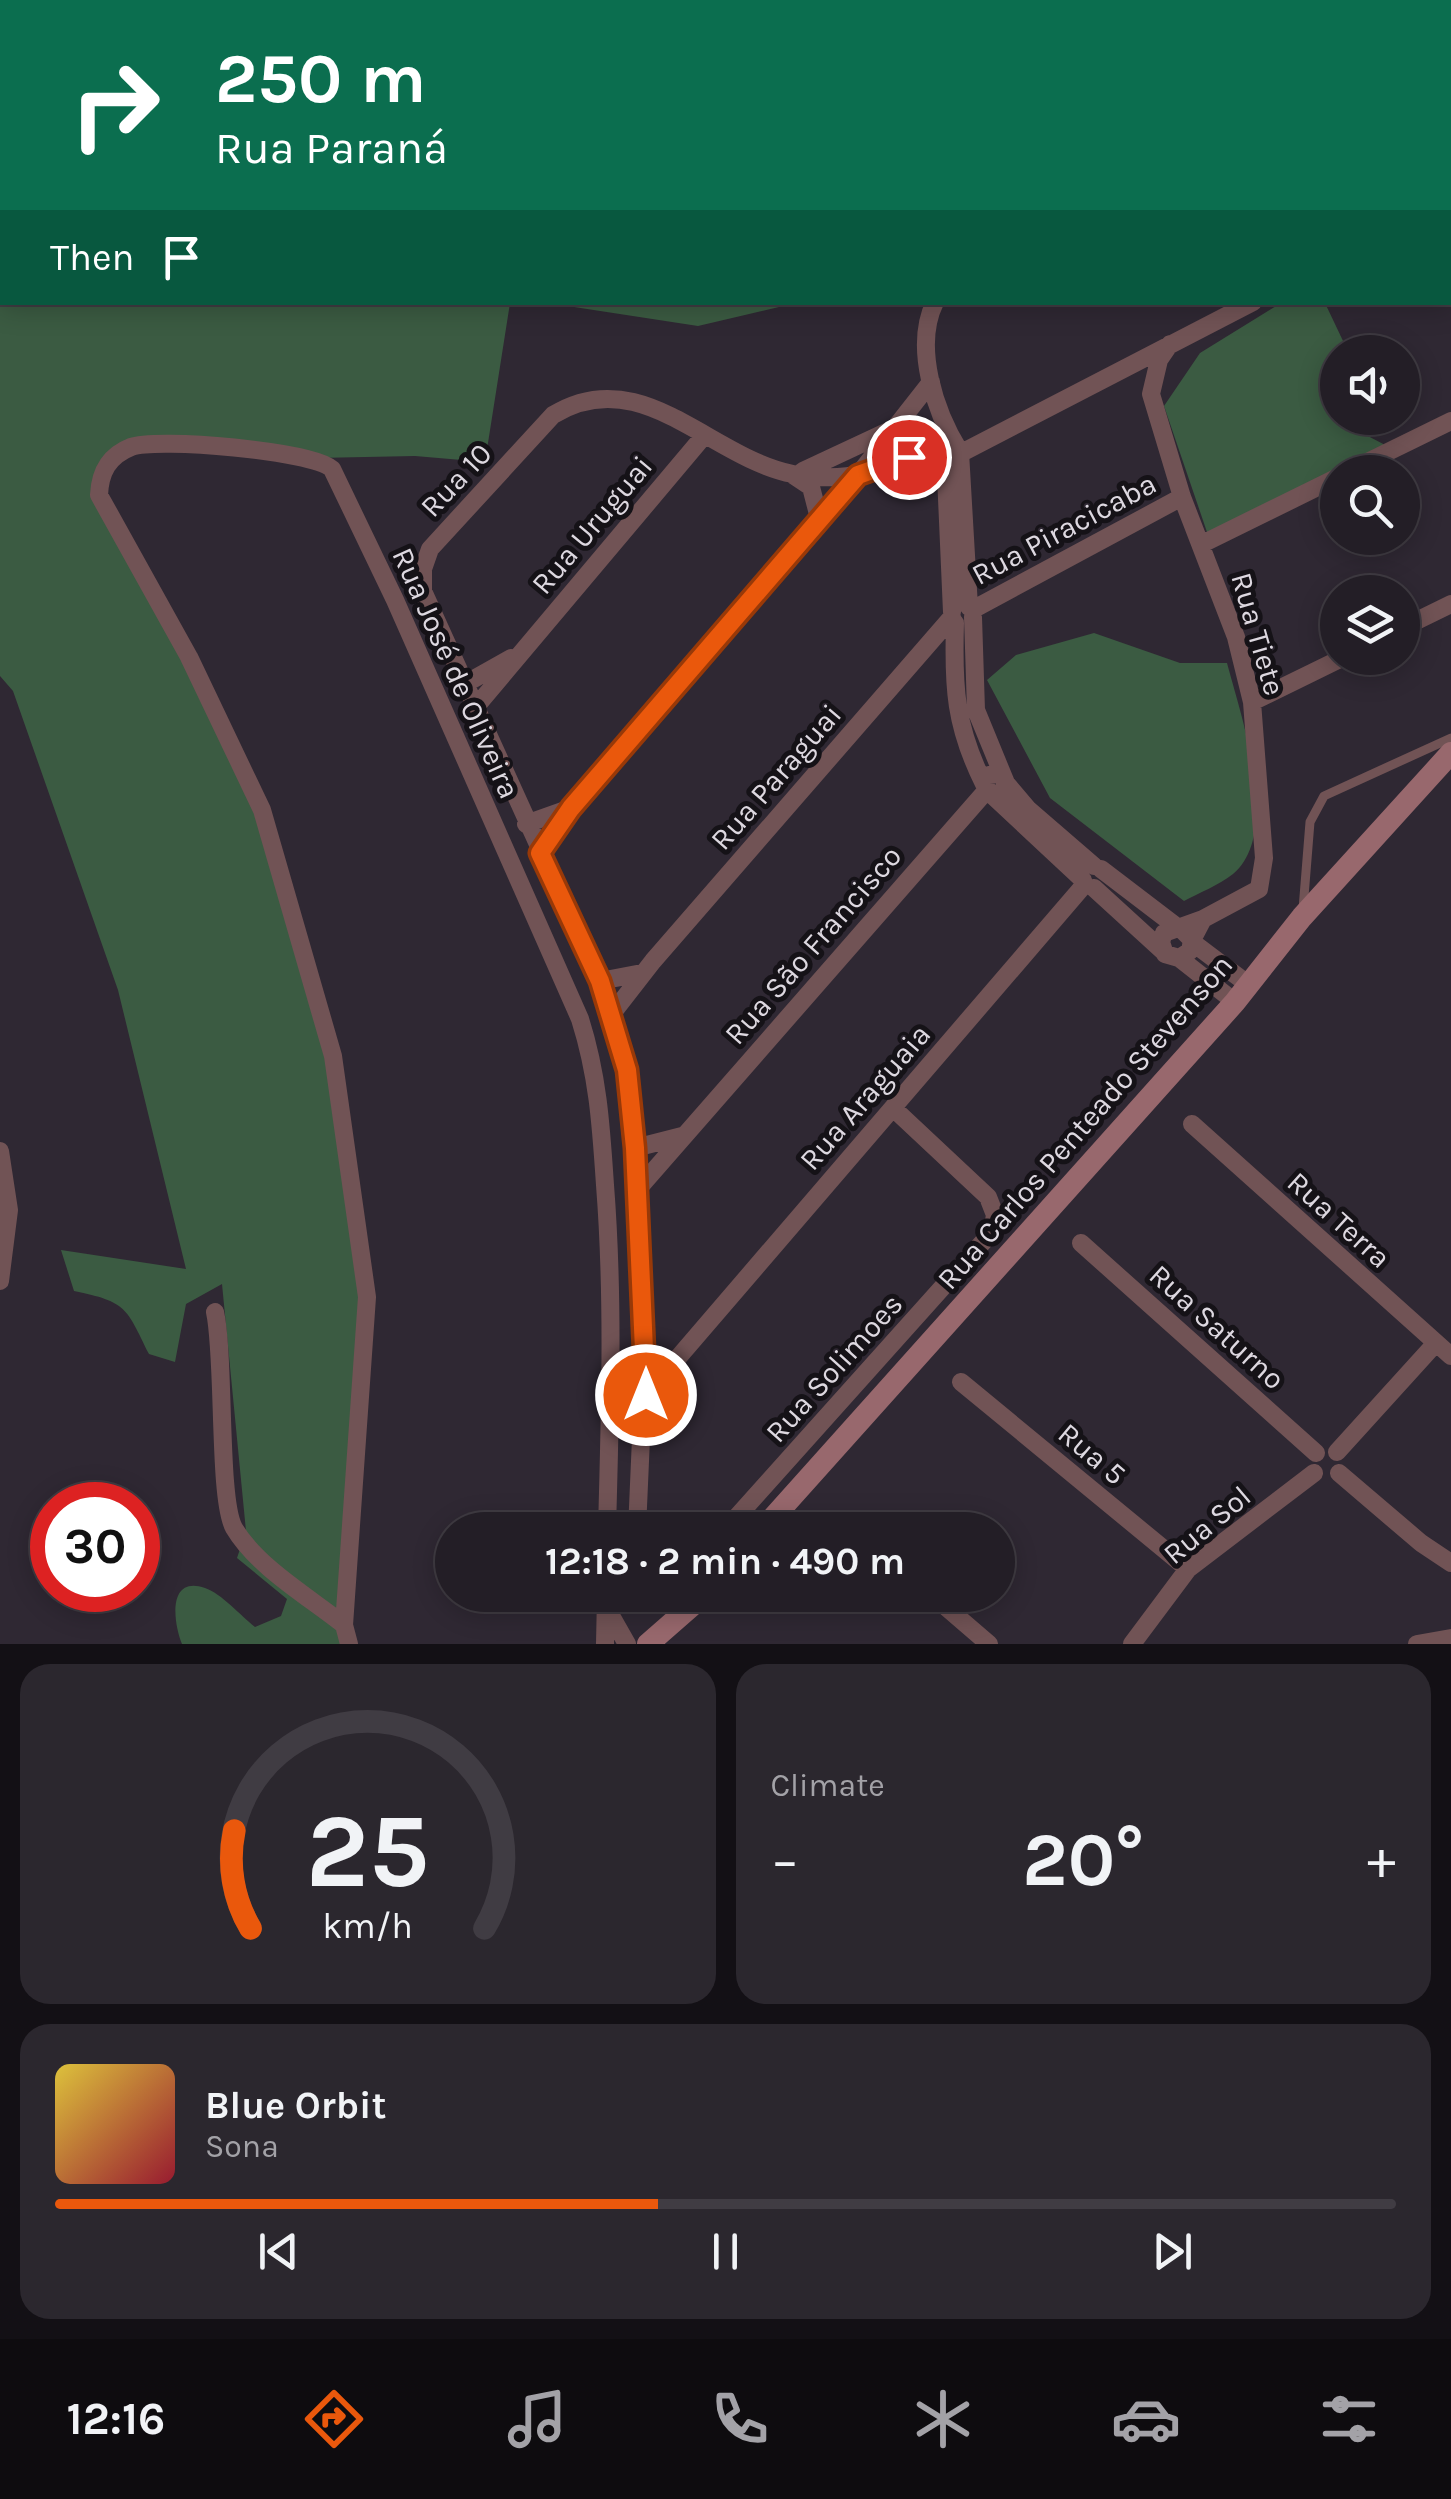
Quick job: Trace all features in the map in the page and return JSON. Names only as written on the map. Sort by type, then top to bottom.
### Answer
[{"type":"street","points":[[934,305],[925,327],[931,382],[948,432],[944,458],[962,614],[976,710],[993,786],[1028,809],[1091,878],[1171,955],[1242,994]]},
{"type":"street","points":[[793,474],[858,475],[892,460],[944,458],[1247,305]]},
{"type":"street","name":"Rua Tiete","points":[[1170,344],[1159,360],[1151,394],[1182,497],[1236,637],[1252,702],[1264,858],[1259,888],[1203,919],[1185,934]]},
{"type":"street","points":[[540,853],[571,808],[858,475],[931,382]]},
{"type":"street","name":"Rua 10","points":[[463,685],[422,592],[423,569],[430,549],[553,415],[570,405],[631,400],[678,418],[703,437]]},
{"type":"street","points":[[1382,455],[1451,422]]},
{"type":"street","points":[[895,428],[902,444],[944,458]]},
{"type":"street","points":[[793,474],[895,428]]},
{"type":"street","points":[[703,437],[793,474],[811,487],[819,518]]},
{"type":"street","name":"Rua Uruguai","points":[[474,709],[703,437]]},
{"type":"street","name":"Rua José de Oliveira","points":[[346,1635],[366,1297],[333,1056],[262,810],[190,656],[99,496],[100,475],[114,456],[134,445],[233,447],[316,458],[332,469],[395,600],[580,1019],[597,1073],[612,1339],[607,1512]]},
{"type":"street","points":[[1202,544],[1320,486]]},
{"type":"street","name":"Rua Piracicaba","points":[[962,614],[1182,497]]},
{"type":"street","points":[[1420,619],[1451,604]]},
{"type":"street","name":"Rua Paraguai","points":[[612,1015],[642,974],[962,614]]},
{"type":"street","name":"Rua Uruguai","points":[[463,685],[524,650]]},
{"type":"street","points":[[1252,702],[1320,669]]},
{"type":"street","points":[[463,685],[600,981],[627,1070],[645,1346],[646,1395],[638,1512]]},
{"type":"street","name":"Rua Carlos Penteado Stevenson","points":[[778,1512],[1242,994],[1302,918],[1451,753]]},
{"type":"street","name":"Rua São Francisco","points":[[637,1190],[993,786]]},
{"type":"street","points":[[526,824],[571,808]]},
{"type":"street","points":[[1091,878],[1185,934],[1242,994]]},
{"type":"street","name":"Rua Araguaia","points":[[646,1395],[685,1344],[1091,878]]},
{"type":"street","points":[[1171,955],[1187,954],[1185,934]]},
{"type":"street","points":[[1171,955],[1162,937],[1185,934]]},
{"type":"street","points":[[600,981],[642,974]]},
{"type":"street","name":"Rua Solimoes","points":[[742,1512],[992,1232],[995,1215],[988,1198],[893,1108]]},
{"type":"street","name":"Rua Terra","points":[[1192,1124],[1451,1356]]},
{"type":"street","points":[[635,1148],[682,1136]]},
{"type":"street","points":[[0,1151],[9,1210],[0,1281]]},
{"type":"street","name":"Rua Saturno","points":[[1081,1243],[1316,1453]]},
{"type":"street","points":[[215,1312],[232,1525],[254,1552],[346,1635]]},
{"type":"street","points":[[645,1346],[685,1344]]},
{"type":"street","points":[[1337,1452],[1435,1344]]},
{"type":"street","name":"Rua 5","points":[[962,1382],[1188,1569]]},
{"type":"street","points":[[1328,1448],[1337,1452],[1342,1460],[1339,1473],[1328,1480],[1314,1474],[1311,1464],[1316,1453],[1328,1448]]},
{"type":"street","points":[[1339,1473],[1420,1543],[1451,1563]]},
{"type":"street","name":"Rua Sol","points":[[1139,1639],[1188,1569],[1314,1474]]},
{"type":"street","points":[[606,1612],[606,1644]]},
{"type":"street","points":[[612,1612],[627,1644]]},
{"type":"street","points":[[648,1644],[686,1612]]},
{"type":"street","points":[[675,1644],[692,1612]]},
{"type":"street","points":[[952,1612],[989,1644]]},
{"type":"street","points":[[1417,1644],[1451,1638]]},
{"type":"lane","points":[[1302,918],[1310,822],[1324,796],[1451,738]]},
{"type":"green space","points":[[0,305],[510,305],[485,462],[415,456],[316,458],[135,445],[114,456],[99,495],[233,745],[319,996],[361,1238],[349,1644],[182,1644],[175,1615],[178,1595],[184,1589],[192,1586],[211,1591],[255,1627],[281,1616],[287,1599],[237,1558],[246,1531],[222,1284],[186,1304],[175,1362],[149,1354],[129,1316],[115,1303],[74,1291],[61,1250],[186,1269],[118,990],[13,691],[0,676]]},
{"type":"green space","points":[[561,305],[787,305],[698,326]]},
{"type":"green space","points":[[1278,305],[1326,305],[1340,335],[1320,335],[1320,435],[1366,435],[1389,447],[1373,455],[1320,455],[1320,481],[1208,535],[1164,406],[1200,353]]},
{"type":"green space","points":[[1094,633],[1180,663],[1227,663],[1254,773],[1255,831],[1247,855],[1233,874],[1184,901],[1050,798],[987,680],[1016,655]]},
{"type":"route","points":[[646,1395],[635,1148],[627,1070],[600,981],[540,853],[571,808],[858,475],[909,457]]}]
